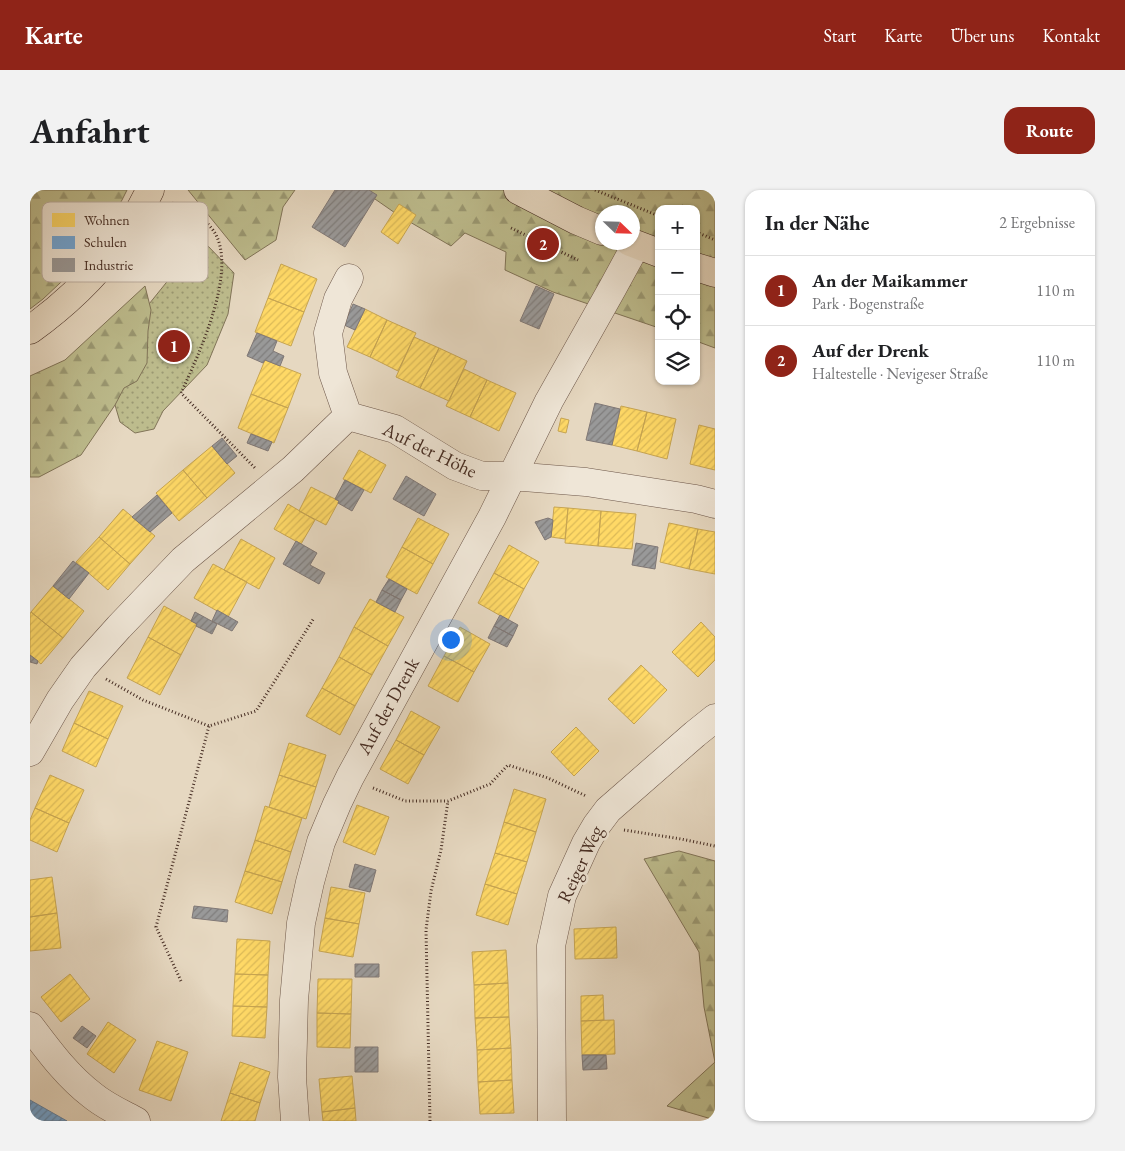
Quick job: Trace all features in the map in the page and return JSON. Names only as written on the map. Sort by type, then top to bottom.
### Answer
[{"type":"main road","points":[[518,190],[595,228]]},
{"type":"main road","points":[[700,268],[715,273]]},
{"type":"main road","points":[[30,330],[49,316],[86,282]]},
{"type":"street","name":"Auf der Drenk","points":[[295,1121],[292,1077],[294,1000],[301,923],[321,842],[336,804],[492,517],[549,401],[598,315],[642,247]]},
{"type":"street","points":[[30,752],[60,700],[83,667],[183,560],[293,468],[348,416],[333,373],[328,333],[338,299],[349,278]]},
{"type":"street","name":"Auf der Höhe","points":[[348,416],[395,429],[455,466],[482,476],[511,476],[586,482],[696,499],[715,504]]},
{"type":"street","name":"Reiger Weg","points":[[552,1121],[551,946],[562,896],[586,843],[602,818],[715,718]]},
{"type":"street","points":[[30,1026],[50,1054],[93,1097],[136,1121]]},
{"type":"path","points":[[595,190],[655,214]]},
{"type":"path","points":[[150,191],[172,202]]},
{"type":"path","points":[[208,225],[213,230],[221,247],[221,271],[217,300],[200,353],[182,393],[272,486]]},
{"type":"path","points":[[511,228],[578,260]]},
{"type":"path","points":[[700,234],[715,240]]},
{"type":"path","points":[[83,667],[143,700],[209,726],[256,711],[314,618]]},
{"type":"path","points":[[180,981],[156,927],[209,726]]},
{"type":"path","points":[[350,777],[405,801],[448,801],[490,784],[508,764],[548,778],[595,800],[602,818],[715,846]]},
{"type":"path","points":[[430,1121],[426,930],[431,891],[441,850],[448,801]]},
{"type":"green space","points":[[30,190],[127,190],[121,202],[42,202],[42,282],[61,282],[30,309]]},
{"type":"green space","points":[[188,190],[295,190],[283,207],[276,240],[245,260],[208,215],[208,202],[198,202]]},
{"type":"green space","points":[[362,190],[715,190],[715,348],[700,342],[700,205],[655,205],[655,327],[553,292],[505,270],[506,252],[465,233],[451,246],[398,215]]},
{"type":"green space","points":[[208,246],[234,273],[228,314],[207,365],[163,411],[154,429],[135,433],[120,422],[115,405],[145,309],[167,282],[208,282]]},
{"type":"green space","points":[[145,286],[151,310],[147,363],[137,381],[124,388],[115,405],[81,455],[39,477],[30,477],[30,376],[65,360]]},
{"type":"green space","points":[[679,851],[715,861],[715,1062],[704,1007],[699,952],[644,859]]},
{"type":"green space","points":[[715,1062],[715,1120],[667,1106]]},
{"type":"building: Wohnen","points":[[399,204],[416,215],[398,244],[381,232]]},
{"type":"building: Wohnen","points":[[281,264],[317,279],[304,312],[268,298]]},
{"type":"building: Wohnen","points":[[268,298],[304,312],[291,346],[255,332]]},
{"type":"building: Wohnen","points":[[365,309],[387,320],[370,357],[347,347]]},
{"type":"building: Wohnen","points":[[387,320],[416,333],[398,371],[370,357]]},
{"type":"building: Wohnen","points":[[414,337],[439,348],[420,388],[396,377]]},
{"type":"building: Wohnen","points":[[439,348],[467,361],[449,401],[420,388]]},
{"type":"building: Wohnen","points":[[265,360],[301,374],[288,408],[251,394]]},
{"type":"building: Wohnen","points":[[464,369],[487,380],[470,417],[446,406]]},
{"type":"building: Wohnen","points":[[487,380],[516,393],[499,431],[470,417]]},
{"type":"building: Wohnen","points":[[251,394],[288,408],[274,443],[238,428]]},
{"type":"building: Wohnen","points":[[621,406],[647,412],[637,451],[612,445]]},
{"type":"building: Wohnen","points":[[647,412],[676,419],[667,459],[637,451]]},
{"type":"building: Wohnen","points":[[561,418],[569,420],[566,433],[558,431]]},
{"type":"building: Wohnen","points":[[699,425],[715,429],[715,470],[690,464]]},
{"type":"building: Wohnen","points":[[212,446],[235,473],[207,498],[183,470]]},
{"type":"building: Wohnen","points":[[359,450],[386,465],[371,493],[343,479]]},
{"type":"building: Wohnen","points":[[183,470],[207,498],[179,521],[156,493]]},
{"type":"building: Wohnen","points":[[311,487],[339,501],[326,525],[299,511]]},
{"type":"building: Wohnen","points":[[288,504],[315,520],[301,544],[274,529]]},
{"type":"building: Wohnen","points":[[554,507],[568,508],[565,539],[551,537]]},
{"type":"building: Wohnen","points":[[568,508],[601,511],[598,546],[565,543]]},
{"type":"building: Wohnen","points":[[123,509],[155,536],[130,564],[99,537]]},
{"type":"building: Wohnen","points":[[601,511],[636,514],[632,549],[598,546]]},
{"type":"building: Wohnen","points":[[418,518],[449,534],[433,564],[402,547]]},
{"type":"building: Wohnen","points":[[669,523],[698,529],[689,569],[660,562]]},
{"type":"building: Wohnen","points":[[698,529],[715,532],[715,574],[689,569]]},
{"type":"building: Wohnen","points":[[99,537],[130,564],[108,590],[76,562]]},
{"type":"building: Wohnen","points":[[241,539],[275,558],[259,589],[224,570]]},
{"type":"building: Wohnen","points":[[509,545],[539,562],[524,589],[494,573]]},
{"type":"building: Wohnen","points":[[402,547],[433,564],[417,594],[386,577]]},
{"type":"building: Wohnen","points":[[213,564],[247,582],[228,617],[194,598]]},
{"type":"building: Wohnen","points":[[494,573],[524,589],[508,620],[478,603]]},
{"type":"building: Wohnen","points":[[53,586],[84,611],[63,638],[31,612]]},
{"type":"building: Wohnen","points":[[370,599],[404,617],[388,646],[354,627]]},
{"type":"building: Wohnen","points":[[164,606],[197,624],[181,655],[148,637]]},
{"type":"building: Wohnen","points":[[31,612],[63,638],[41,664],[30,655]]},
{"type":"building: Wohnen","points":[[701,622],[715,637],[715,660],[698,677],[672,652]]},
{"type":"building: Wohnen","points":[[354,627],[388,646],[372,675],[339,657]]},
{"type":"building: Wohnen","points":[[460,627],[490,644],[474,672],[444,656]]},
{"type":"building: Wohnen","points":[[148,637],[181,655],[160,695],[127,678]]},
{"type":"building: Wohnen","points":[[444,656],[474,672],[458,702],[428,686]]},
{"type":"building: Wohnen","points":[[339,657],[372,675],[355,706],[322,688]]},
{"type":"building: Wohnen","points":[[641,665],[667,690],[634,724],[608,699]]},
{"type":"building: Wohnen","points":[[322,688],[355,706],[340,735],[306,716]]},
{"type":"building: Wohnen","points":[[89,691],[123,706],[108,739],[74,723]]},
{"type":"building: Wohnen","points":[[411,711],[440,727],[424,755],[396,740]]},
{"type":"building: Wohnen","points":[[74,723],[108,739],[96,767],[62,751]]},
{"type":"building: Wohnen","points":[[576,727],[599,751],[574,776],[551,752]]},
{"type":"building: Wohnen","points":[[396,740],[424,755],[408,784],[380,769]]},
{"type":"building: Wohnen","points":[[289,743],[326,755],[316,787],[279,775]]},
{"type":"building: Wohnen","points":[[50,775],[84,790],[69,823],[35,808]]},
{"type":"building: Wohnen","points":[[279,775],[316,787],[306,819],[269,807]]},
{"type":"building: Wohnen","points":[[514,789],[546,799],[536,832],[504,822]]},
{"type":"building: Wohnen","points":[[357,805],[389,817],[375,855],[343,842]]},
{"type":"building: Wohnen","points":[[265,806],[302,818],[291,852],[255,840]]},
{"type":"building: Wohnen","points":[[35,808],[69,823],[57,852],[30,840],[30,820]]},
{"type":"building: Wohnen","points":[[504,822],[536,832],[527,862],[495,853]]},
{"type":"building: Wohnen","points":[[255,840],[291,852],[282,882],[245,871]]},
{"type":"building: Wohnen","points":[[495,853],[527,862],[517,894],[485,884]]},
{"type":"building: Wohnen","points":[[245,871],[282,882],[272,914],[235,902]]},
{"type":"building: Wohnen","points":[[52,877],[57,913],[30,917],[30,880]]},
{"type":"building: Wohnen","points":[[485,884],[517,894],[508,925],[476,915]]},
{"type":"building: Wohnen","points":[[331,887],[365,893],[359,924],[325,918]]},
{"type":"building: Wohnen","points":[[57,913],[61,948],[30,951],[30,917]]},
{"type":"building: Wohnen","points":[[325,918],[359,924],[353,957],[319,951]]},
{"type":"building: Wohnen","points":[[616,927],[617,958],[575,959],[574,929]]},
{"type":"building: Wohnen","points":[[237,939],[270,941],[268,975],[235,974]]},
{"type":"building: Wohnen","points":[[506,950],[508,983],[474,985],[472,952]]},
{"type":"building: Wohnen","points":[[70,974],[90,999],[61,1022],[41,997]]},
{"type":"building: Wohnen","points":[[235,974],[268,975],[267,1007],[233,1006]]},
{"type":"building: Wohnen","points":[[318,979],[352,979],[351,1014],[317,1013]]},
{"type":"building: Wohnen","points":[[508,983],[509,1017],[475,1018],[474,985]]},
{"type":"building: Wohnen","points":[[603,995],[604,1020],[581,1021],[581,996]]},
{"type":"building: Wohnen","points":[[233,1006],[267,1007],[265,1038],[232,1036]]},
{"type":"building: Wohnen","points":[[317,1013],[351,1014],[350,1048],[317,1047]]},
{"type":"building: Wohnen","points":[[509,1017],[511,1048],[477,1050],[475,1018]]},
{"type":"building: Wohnen","points":[[614,1020],[615,1054],[582,1055],[581,1021]]},
{"type":"building: Wohnen","points":[[108,1022],[136,1040],[114,1073],[87,1054]]},
{"type":"building: Wohnen","points":[[157,1041],[188,1052],[171,1101],[139,1090]]},
{"type":"building: Wohnen","points":[[511,1048],[512,1080],[478,1082],[477,1050]]},
{"type":"building: Wohnen","points":[[240,1062],[270,1072],[260,1103],[230,1093]]},
{"type":"building: Wohnen","points":[[352,1076],[355,1108],[322,1112],[319,1079]]},
{"type":"building: Wohnen","points":[[512,1080],[514,1113],[480,1114],[478,1082]]},
{"type":"building: Wohnen","points":[[230,1093],[260,1103],[255,1121],[221,1121]]},
{"type":"building: Wohnen","points":[[355,1108],[356,1121],[323,1121],[322,1112]]},
{"type":"building: Schulen","points":[[30,1100],[67,1121],[30,1121]]},
{"type":"building: Industrie","points":[[335,190],[369,190],[377,195],[345,247],[312,227]]},
{"type":"building: Industrie","points":[[536,286],[554,294],[539,329],[520,321]]},
{"type":"building: Industrie","points":[[353,304],[365,309],[355,330],[344,325]]},
{"type":"building: Industrie","points":[[257,333],[277,341],[273,351],[284,356],[280,366],[265,360],[263,363],[247,356]]},
{"type":"building: Industrie","points":[[595,403],[620,409],[612,445],[586,440]]},
{"type":"building: Industrie","points":[[251,434],[272,442],[268,451],[247,443]]},
{"type":"building: Industrie","points":[[222,438],[237,456],[227,464],[212,446]]},
{"type":"building: Industrie","points":[[406,476],[436,494],[424,516],[393,499]]},
{"type":"building: Industrie","points":[[345,480],[364,490],[352,511],[338,503],[339,501],[335,499]]},
{"type":"building: Industrie","points":[[157,495],[172,513],[150,532],[132,517]]},
{"type":"building: Industrie","points":[[548,518],[553,520],[551,537],[545,540],[535,522]]},
{"type":"building: Industrie","points":[[296,541],[317,553],[310,565],[325,573],[319,584],[283,564]]},
{"type":"building: Industrie","points":[[636,543],[658,547],[655,569],[632,565]]},
{"type":"building: Industrie","points":[[73,561],[89,573],[69,599],[53,586]]},
{"type":"building: Industrie","points":[[389,579],[407,589],[401,600],[382,590]]},
{"type":"building: Industrie","points":[[382,590],[401,600],[395,612],[376,602]]},
{"type":"building: Industrie","points":[[217,610],[238,622],[232,631],[212,621]]},
{"type":"building: Industrie","points":[[195,612],[217,624],[212,634],[196,626],[197,624],[191,621]]},
{"type":"building: Industrie","points":[[500,615],[518,625],[513,636],[494,626]]},
{"type":"building: Industrie","points":[[494,626],[513,636],[507,647],[488,638]]},
{"type":"building: Industrie","points":[[30,655],[38,661],[37,664],[30,662]]},
{"type":"building: Industrie","points":[[355,864],[376,870],[370,892],[349,887]]},
{"type":"building: Industrie","points":[[194,906],[228,910],[227,922],[192,918]]},
{"type":"building: Industrie","points":[[355,964],[379,964],[379,977],[355,977]]},
{"type":"building: Industrie","points":[[82,1026],[96,1036],[87,1048],[73,1038]]},
{"type":"building: Industrie","points":[[355,1047],[378,1047],[378,1072],[355,1072]]},
{"type":"building: Industrie","points":[[582,1055],[606,1055],[607,1069],[583,1070]]},
{"type":"place","name":"Auf der Drenk","points":[[543,244]]},
{"type":"place","name":"An der Maikammer","points":[[174,346]]}]
